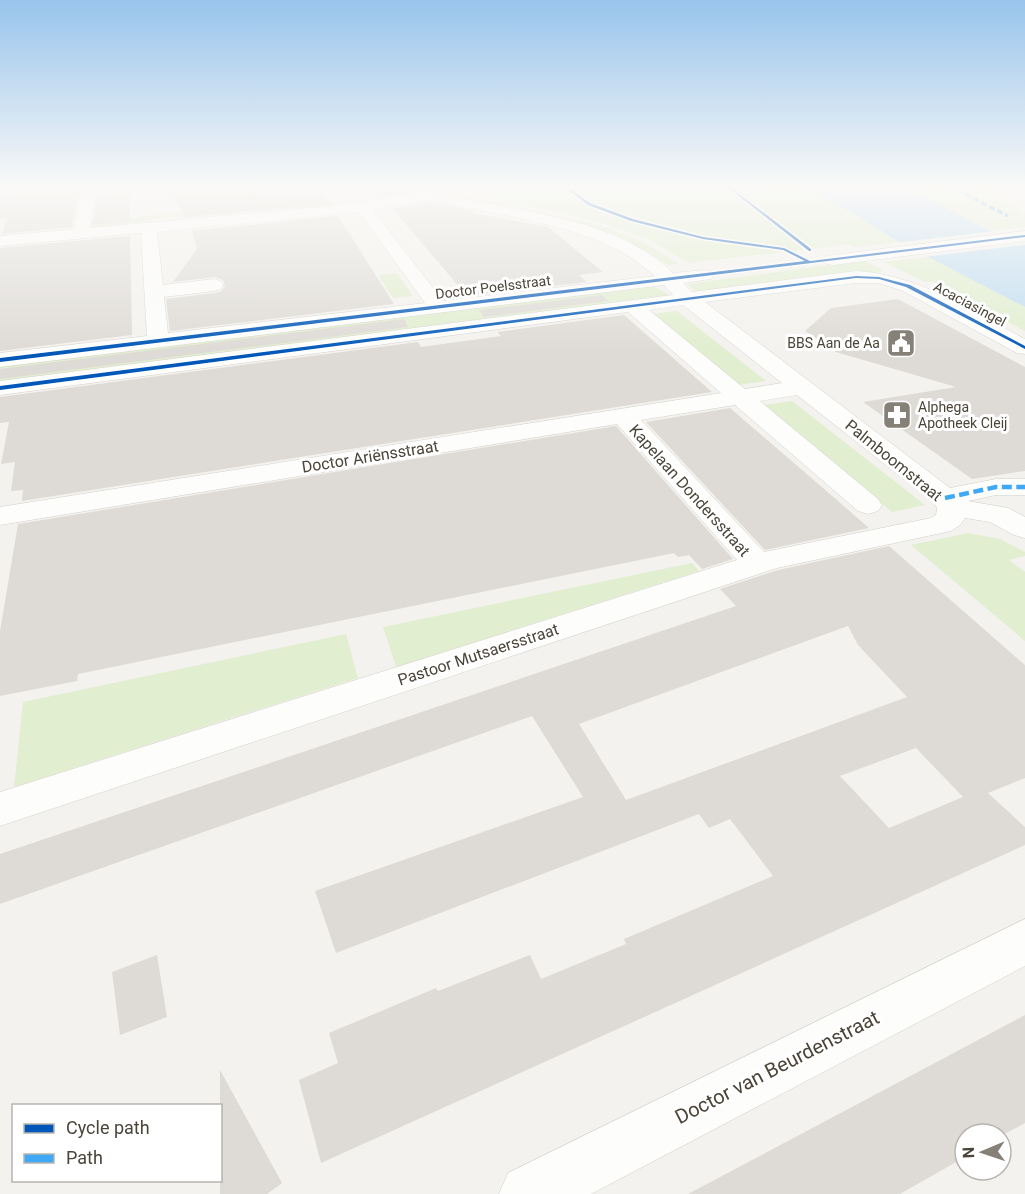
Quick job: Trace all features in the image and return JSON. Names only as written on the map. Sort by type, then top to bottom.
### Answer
[{"type":"street","points":[[150,242],[158,341]]},
{"type":"street","points":[[389,242],[438,307]]},
{"type":"street","name":"Palmboomstraat","points":[[614,242],[641,254],[672,279],[689,300],[948,503],[998,514],[1025,529]]},
{"type":"street","name":"Doctor Poelsstraat","points":[[0,360],[980,242]]},
{"type":"street","name":"Acaciasingel","points":[[689,300],[856,277],[879,278],[908,286],[1025,348]]},
{"type":"street","points":[[154,292],[214,285]]},
{"type":"street","points":[[0,388],[689,300]]},
{"type":"street","points":[[634,307],[868,505]]},
{"type":"street","points":[[740,397],[802,387]]},
{"type":"street","name":"Doctor Ariënsstraat","points":[[0,516],[740,397]]},
{"type":"street","name":"Kapelaan Dondersstraat","points":[[623,416],[758,564]]},
{"type":"street","points":[[948,503],[996,487],[1025,487]]},
{"type":"street","name":"Pastoor Mutsaersstraat","points":[[0,808],[758,564],[940,525],[950,519],[948,503]]},
{"type":"street","name":"Doctor van Beurdenstraat","points":[[529,1194],[1025,940]]},
{"type":"green space","points":[[628,242],[642,242],[679,264],[668,265]]},
{"type":"green space","points":[[653,242],[727,242],[784,252],[688,263]]},
{"type":"green space","points":[[741,242],[795,242],[804,249],[794,251],[772,245]]},
{"type":"green space","points":[[803,242],[899,242],[855,247],[848,244],[812,249]]},
{"type":"green space","points":[[929,257],[1025,307],[1025,331],[932,282],[924,282],[884,262]]},
{"type":"green space","points":[[864,260],[881,269],[882,272],[706,293],[695,291],[688,284]]},
{"type":"green space","points":[[397,273],[413,296],[393,298],[378,275]]},
{"type":"green space","points":[[654,287],[667,293],[667,297],[0,383],[0,366]]},
{"type":"green space","points":[[677,311],[766,381],[739,385],[653,314]]},
{"type":"green space","points":[[792,401],[925,505],[892,512],[764,405]]},
{"type":"green space","points":[[968,533],[1000,539],[1025,552],[1025,556],[1009,560],[1025,572],[1025,641],[911,545]]},
{"type":"green space","points":[[692,563],[699,571],[396,667],[383,627]]},
{"type":"green space","points":[[346,634],[358,678],[14,787],[23,702]]},
{"type":"water","points":[[899,242],[1017,242],[1025,245],[1025,307]]},
{"type":"pier","points":[[1024,242],[1025,245],[923,257],[894,243]]},
{"type":"building","points":[[68,242],[130,242],[132,335],[0,351],[0,248]]},
{"type":"building","points":[[195,242],[354,242],[394,304],[170,331],[166,299],[215,293],[222,291],[225,286],[223,280],[215,277],[173,282],[197,249]]},
{"type":"building","points":[[421,242],[566,242],[603,272],[579,275],[587,282],[467,296]]},
{"type":"building","points":[[602,295],[608,301],[484,317],[479,310]]},
{"type":"building","points":[[898,299],[1025,367],[1025,471],[972,479],[863,402],[956,387],[836,352],[805,331],[831,308]]},
{"type":"building","points":[[624,315],[712,392],[22,501],[23,490],[11,491],[15,462],[1,464],[9,422],[0,423],[0,397],[418,342],[421,347],[501,336],[497,332]]},
{"type":"building","points":[[404,319],[408,327],[0,379],[0,369]]},
{"type":"building","points":[[730,408],[869,528],[765,550],[646,422]]},
{"type":"building","points":[[616,426],[733,559],[702,569],[689,555],[678,557],[674,553],[78,674],[77,681],[0,696],[0,631],[18,524]]},
{"type":"building","points":[[889,546],[1025,665],[1025,778],[988,793],[1025,827],[1025,845],[321,1163],[299,1080],[338,1063],[329,1033],[436,988],[438,991],[530,955],[541,979],[626,944],[624,939],[773,876],[730,819],[709,828],[699,814],[336,953],[315,891],[583,797],[532,716],[0,904],[0,854],[736,606],[720,589],[778,570]],"holes":[[[848,626],[858,645],[907,697],[626,800],[579,724]],[[916,748],[963,797],[889,828],[840,776]]]},
{"type":"building","points":[[157,955],[167,1017],[120,1035],[112,972]]},
{"type":"building","points":[[1025,1015],[1025,1123],[1013,1130],[1013,1122],[953,1122],[953,1164],[900,1194],[688,1194]]},
{"type":"building","points":[[220,1070],[282,1183],[267,1194],[220,1194],[222,1104],[220,1104]]},
{"type":"marked path","points":[[945,498],[996,487],[1025,487]]},
{"type":"cycle path","points":[[730,242],[784,249],[809,262]]},
{"type":"cycle path","points":[[799,242],[810,250]]},
{"type":"cycle path","points":[[0,360],[978,242]]},
{"type":"cycle path","points":[[0,388],[856,277],[879,278],[908,286],[1025,348]]},
{"type":"place","name":"BBS Aan de Aa","points":[[901,343]]},
{"type":"place","name":"Alphega Apotheek Cleij","points":[[897,415]]}]
